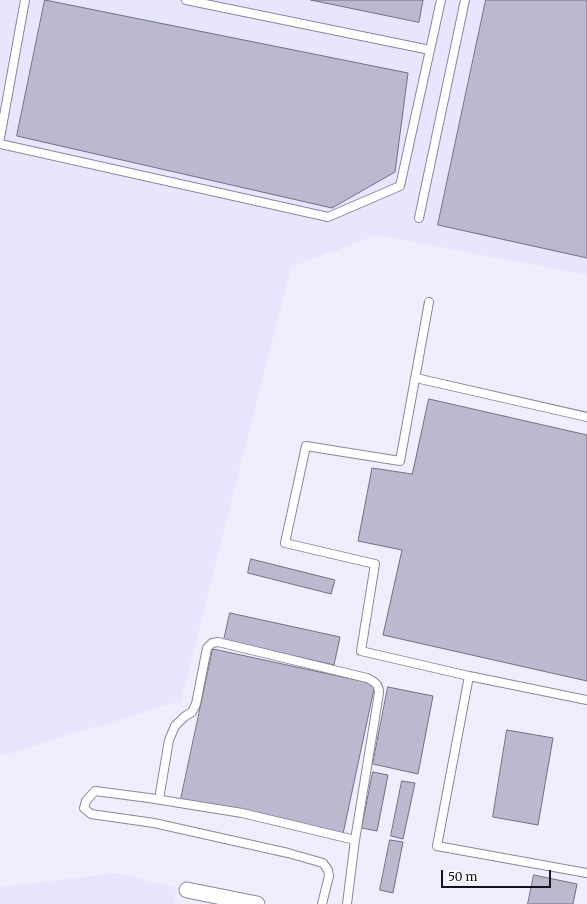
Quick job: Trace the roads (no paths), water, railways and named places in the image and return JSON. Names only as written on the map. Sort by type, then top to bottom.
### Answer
[{"type":"street","points":[[187,890],[257,904]]},
{"type":"lane","points":[[0,138],[25,0]]},
{"type":"lane","points":[[186,0],[430,50]]},
{"type":"lane","points":[[0,144],[328,217],[400,186],[441,0]]},
{"type":"lane","points":[[419,218],[465,0]]},
{"type":"lane","points":[[429,302],[400,461],[306,446],[285,543],[375,564],[361,650],[469,676],[587,700]]},
{"type":"lane","points":[[416,378],[587,417]]},
{"type":"lane","points":[[159,799],[169,740],[175,726],[184,717],[192,712],[196,704],[207,648],[212,643],[218,642],[367,678],[376,682],[379,687],[379,693],[355,840],[347,904]]},
{"type":"lane","points":[[469,676],[437,846],[587,873]]},
{"type":"lane","points":[[322,904],[329,876],[328,870],[323,863],[288,853],[161,825],[91,814],[84,808],[86,801],[95,791],[159,799],[242,813],[355,840]]}]
